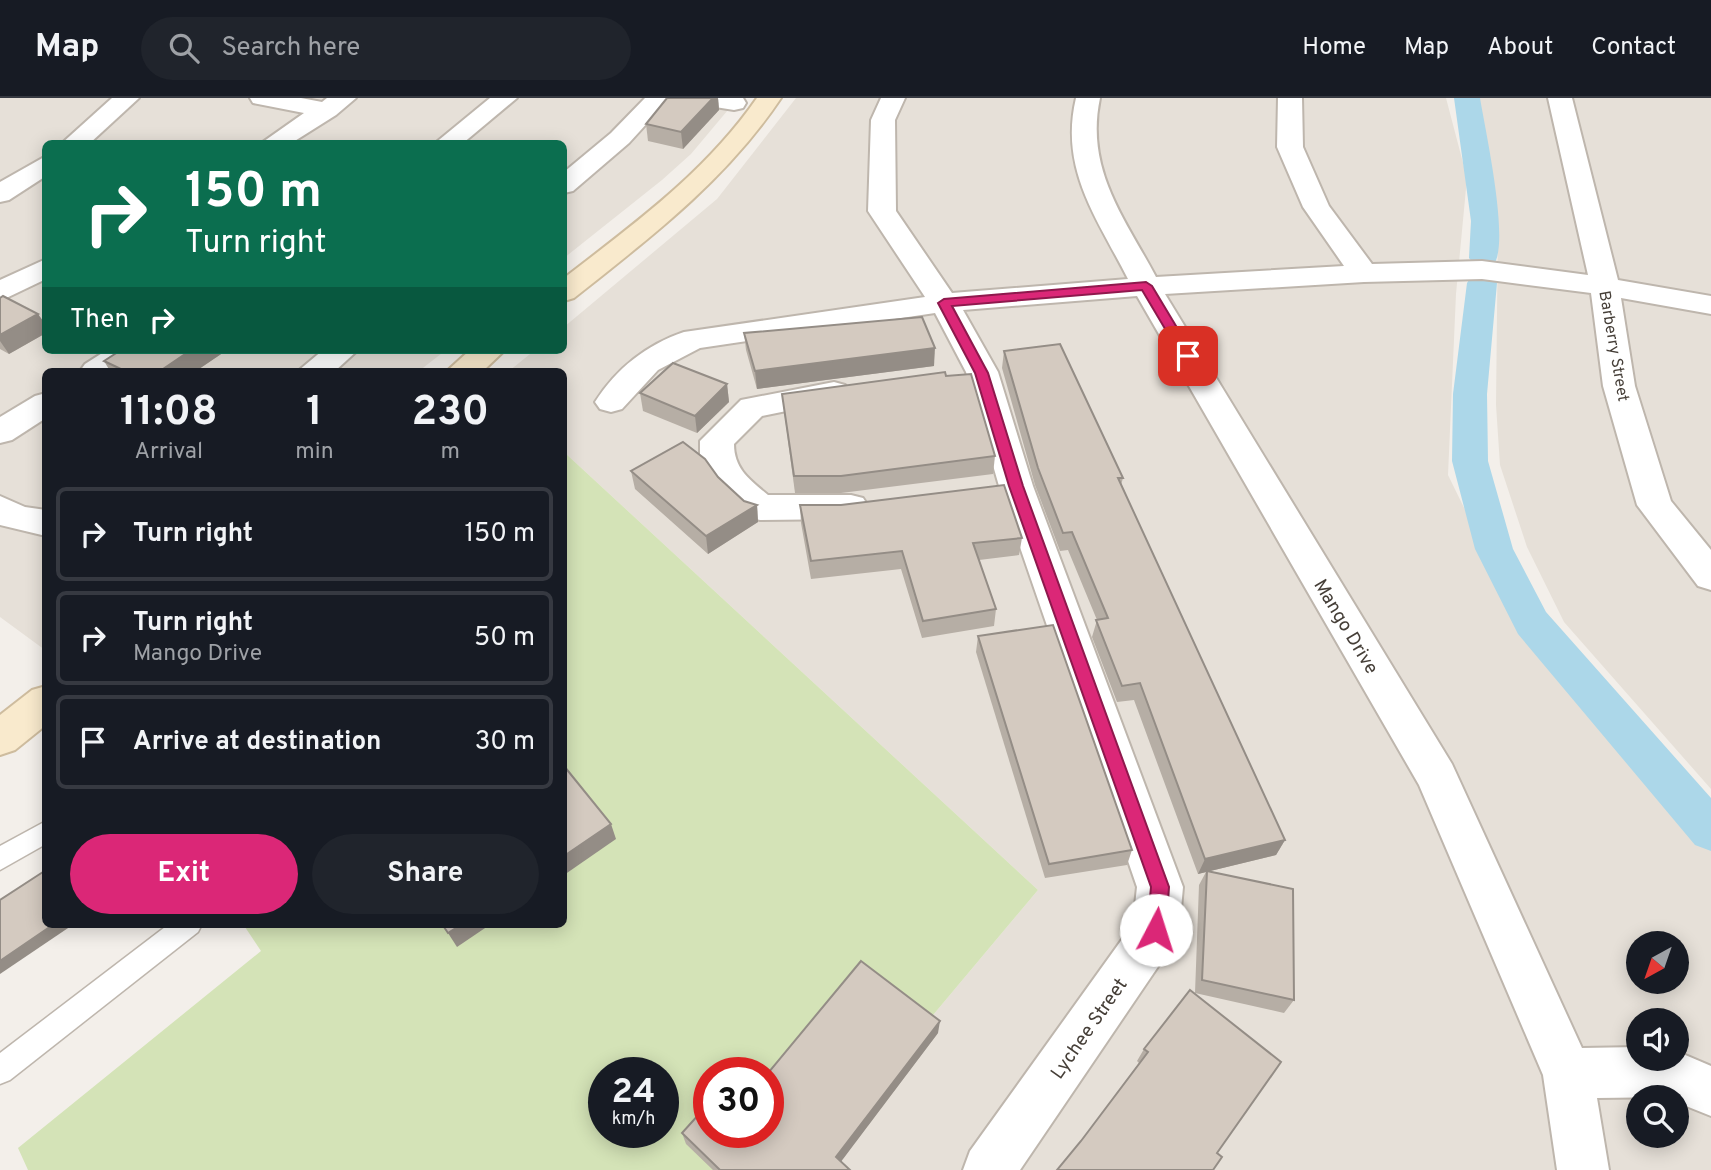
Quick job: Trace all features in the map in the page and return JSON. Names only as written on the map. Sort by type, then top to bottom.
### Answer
[{"type":"main road","points":[[567,290],[655,219],[720,159],[769,98]]},
{"type":"main road","points":[[467,368],[485,354]]},
{"type":"main road","points":[[0,737],[42,705]]},
{"type":"street","points":[[78,140],[127,98]]},
{"type":"street","points":[[262,98],[335,104]]},
{"type":"street","points":[[451,140],[505,98]]},
{"type":"street","points":[[567,182],[620,138],[658,98]]},
{"type":"street","points":[[699,98],[734,103]]},
{"type":"street","name":"Lychee Street","points":[[893,98],[883,120],[882,211],[944,303],[969,374],[1003,488],[1160,887],[1156,930],[989,1170]]},
{"type":"street","name":"Mango Drive","points":[[1088,98],[1082,124],[1088,174],[1146,286],[1437,777],[1568,1074],[1583,1170]]},
{"type":"street","points":[[1290,98],[1290,147],[1316,207],[1364,273]]},
{"type":"street","name":"Barberry Street","points":[[1560,98],[1605,286],[1619,386],[1655,505],[1711,576]]},
{"type":"street","points":[[278,140],[335,104]]},
{"type":"street","points":[[0,194],[42,167]]},
{"type":"street","points":[[0,292],[42,269]]},
{"type":"street","points":[[611,402],[646,360],[667,347],[695,338],[944,303],[1146,286],[1364,273],[1482,270],[1605,286],[1711,305]]},
{"type":"street","points":[[101,368],[123,354]]},
{"type":"street","points":[[318,368],[337,354]]},
{"type":"street","points":[[864,388],[786,398],[752,407],[717,441],[717,462],[734,485],[760,508],[841,509],[881,503]]},
{"type":"street","points":[[0,432],[42,406]]},
{"type":"street","points":[[0,508],[16,518],[42,522]]},
{"type":"street","points":[[1568,1074],[1663,1072],[1711,1091]]},
{"type":"lane","points":[[0,859],[42,833]]},
{"type":"lane","points":[[0,1070],[183,928]]},
{"type":"shaded area","points":[[0,98],[738,98],[691,154],[567,256],[567,140],[42,140],[42,354],[441,354],[423,368],[42,368],[42,648],[0,617]]},
{"type":"shaded area","points":[[796,98],[1446,98],[1467,178],[1456,294],[1448,475],[1521,624],[1711,848],[1711,1170],[803,1170],[1038,890],[567,455],[567,368],[513,368],[530,354],[567,354],[567,324],[717,199]]},
{"type":"shaded area","points":[[1476,98],[1711,98],[1711,789],[1564,622],[1527,547],[1500,465],[1496,405],[1498,222]]},
{"type":"green space","points":[[567,455],[1038,890],[803,1170],[28,1170],[18,1148],[261,951],[246,928],[567,928]]},
{"type":"building","points":[[667,98],[713,98],[681,132],[646,124]]},
{"type":"building","points":[[3,296],[38,314],[0,335],[0,298]]},
{"type":"building","points":[[922,317],[935,348],[755,371],[744,333]]},
{"type":"building","points":[[1060,344],[1123,478],[1118,478],[1285,840],[1205,859],[1140,683],[1122,686],[1096,620],[1108,618],[1072,532],[1063,533],[1038,468],[1004,351]]},
{"type":"building","points":[[115,354],[185,354],[164,368],[119,368],[104,361]]},
{"type":"building","points":[[673,363],[727,384],[695,416],[640,393]]},
{"type":"building","points":[[945,372],[946,376],[971,374],[995,456],[841,476],[794,476],[782,394]]},
{"type":"building","points":[[683,442],[705,459],[718,477],[744,501],[757,505],[706,536],[631,471]]},
{"type":"building","points":[[1004,485],[1022,538],[973,543],[996,609],[923,621],[902,551],[811,561],[800,505],[841,505]]},
{"type":"building","points":[[1053,625],[1132,850],[1049,864],[978,636]]},
{"type":"building","points":[[567,770],[611,824],[567,854]]},
{"type":"building","points":[[1207,871],[1293,889],[1294,1000],[1202,980]]},
{"type":"building","points":[[42,873],[42,928],[48,928],[0,961],[0,900]]},
{"type":"building","points":[[861,961],[940,1021],[836,1157],[850,1170],[720,1170],[697,1148],[784,1148],[784,1057],[781,1057]]},
{"type":"building","points":[[1190,990],[1281,1062],[1217,1153],[1222,1157],[1213,1170],[1057,1170],[1148,1052],[1144,1049]]},
{"type":"building","points":[[693,1121],[693,1144],[682,1133]]},
{"type":"waterway","points":[[1467,98],[1485,221],[1484,258]]},
{"type":"waterway","points":[[1482,283],[1470,394],[1470,461],[1494,549],[1532,623],[1711,831]]},
{"type":"route","points":[[1156,930],[1160,887],[1016,486],[982,373],[944,303],[1146,286],[1188,356]]}]
